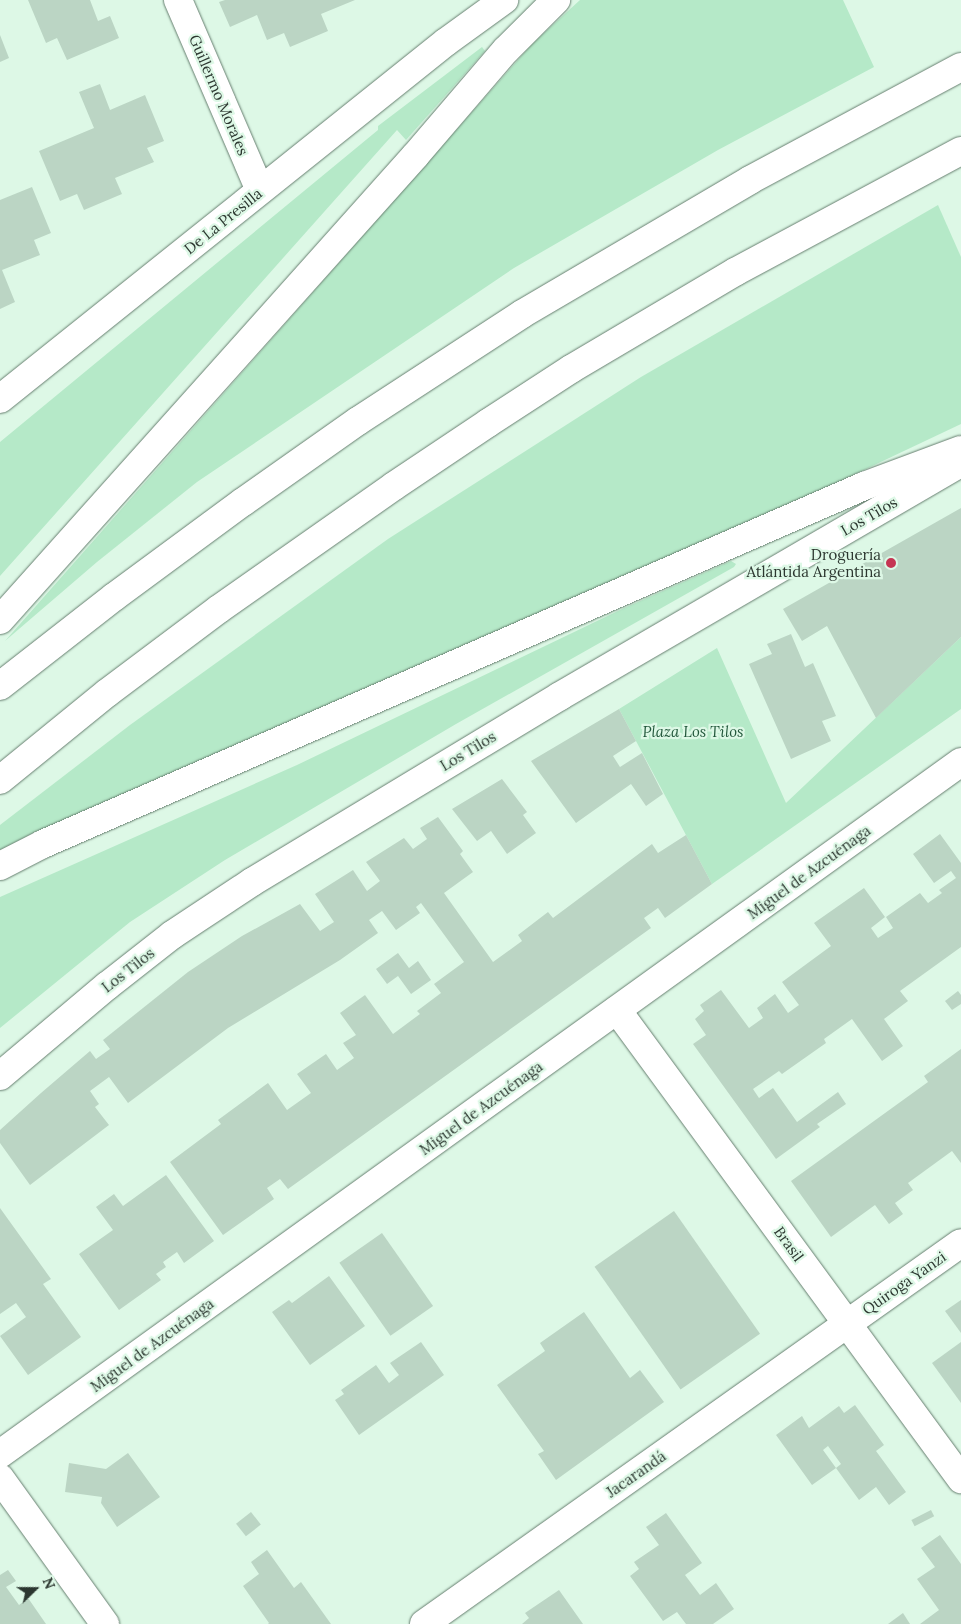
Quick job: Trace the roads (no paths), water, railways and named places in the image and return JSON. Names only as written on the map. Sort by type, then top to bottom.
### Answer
[{"type":"main road","name":"Guillermo Morales","points":[[178,0],[260,190]]},
{"type":"main road","name":"De La Presilla","points":[[0,399],[446,42],[504,0]]},
{"type":"main road","points":[[0,620],[415,156],[506,50],[556,0]]},
{"type":"main road","points":[[0,686],[164,558],[358,421],[592,272],[750,180],[961,67]]},
{"type":"main road","points":[[0,780],[107,693],[219,609],[378,497],[488,423],[571,369],[735,272],[961,151]]},
{"type":"main road","points":[[0,866],[43,844],[864,486],[961,450]]},
{"type":"main road","name":"Los Tilos","points":[[0,1076],[107,986],[172,935],[252,882],[560,696],[961,463]]},
{"type":"main road","name":"Miguel de Azcuénaga","points":[[0,1454],[961,762]]},
{"type":"main road","name":"Brasil","points":[[617,1010],[961,1479]]},
{"type":"main road","name":"Quiroga Yanzi","points":[[847,1323],[961,1243]]},
{"type":"main road","name":"Jacarandá","points":[[424,1624],[847,1323]]},
{"type":"main road","points":[[0,1478],[105,1624]]},
{"type":"place","name":"Droguería Atlántida Argentina","points":[[891,563]]},
{"type":"park label","name":"Plaza Los Tilos","points":[[693,732]]}]
